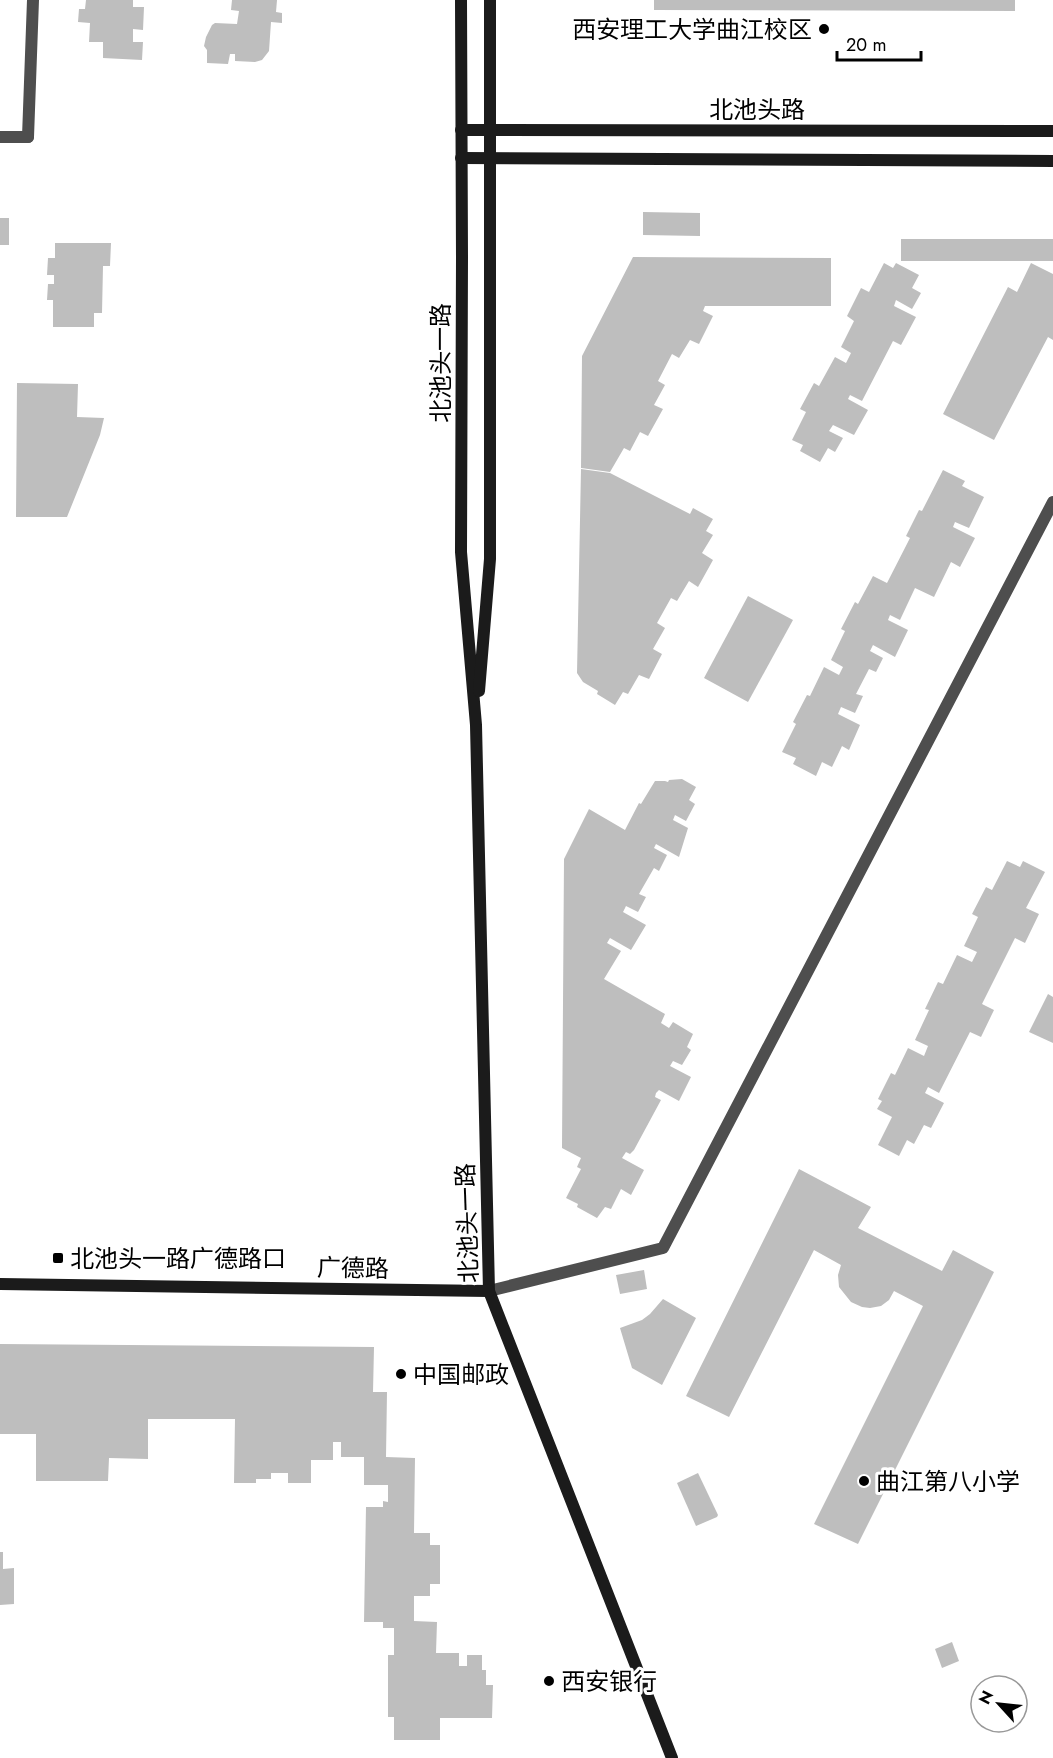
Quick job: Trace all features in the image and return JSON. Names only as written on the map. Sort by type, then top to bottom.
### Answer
[{"type":"street","points":[[0,137],[28,137],[33,0]]},
{"type":"street","name":"北池头一路","points":[[461,0],[460,552],[476,725],[489,1291],[672,1758]]},
{"type":"street","name":"北池头一路","points":[[476,725],[490,559],[490,0]]},
{"type":"street","name":"北池头路","points":[[461,130],[1053,131]]},
{"type":"street","name":"北池头路","points":[[461,158],[1053,161]]},
{"type":"street","points":[[489,1291],[663,1248],[1053,502]]},
{"type":"street","name":"广德路","points":[[0,1284],[489,1291]]},
{"type":"building","points":[[86,0],[133,0],[133,7],[144,7],[143,30],[133,29],[133,42],[143,42],[142,60],[103,58],[103,42],[89,42],[90,23],[78,22],[79,9],[85,9]]},
{"type":"building","points":[[232,0],[277,0],[276,12],[282,13],[282,23],[271,22],[269,51],[262,60],[235,61],[235,54],[230,54],[228,64],[207,63],[207,50],[204,46],[212,25],[215,23],[237,24],[239,11],[231,10]]},
{"type":"building","points":[[654,0],[1015,0],[1015,11],[654,10]]},
{"type":"building","points":[[643,212],[700,213],[700,236],[643,235]]},
{"type":"building","points":[[0,218],[9,218],[9,245],[0,245]]},
{"type":"building","points":[[901,239],[1053,239],[1053,261],[901,261]]},
{"type":"building","points":[[55,243],[111,243],[110,266],[103,266],[102,313],[94,313],[94,327],[53,327],[53,300],[47,300],[48,284],[54,284],[54,275],[47,275],[48,258],[55,258]]},
{"type":"building","points":[[633,257],[831,258],[831,306],[705,306],[703,311],[713,316],[699,344],[690,340],[679,358],[672,354],[658,381],[665,385],[654,405],[663,409],[648,436],[640,432],[630,451],[624,448],[610,472],[581,468],[582,356]]},
{"type":"building","points":[[884,263],[893,268],[896,263],[919,275],[912,288],[921,293],[912,309],[896,300],[894,306],[916,317],[901,345],[893,341],[862,401],[850,395],[848,399],[868,410],[854,435],[833,425],[829,431],[843,438],[835,452],[828,448],[820,462],[800,451],[803,445],[792,440],[806,412],[800,409],[814,383],[819,386],[835,357],[846,363],[851,353],[841,347],[854,321],[847,316],[861,288],[869,292]]},
{"type":"building","points":[[1031,263],[1053,274],[1053,340],[1048,337],[994,440],[943,414],[1008,287],[1017,292]]},
{"type":"building","points":[[17,383],[78,384],[77,417],[104,418],[100,435],[67,517],[16,517]]},
{"type":"building","points":[[581,469],[610,473],[690,514],[693,508],[713,519],[706,531],[713,535],[702,553],[713,560],[698,587],[689,581],[677,601],[671,598],[657,623],[665,628],[653,649],[662,654],[649,679],[639,675],[628,694],[623,692],[615,705],[597,694],[598,691],[583,682],[577,673]]},
{"type":"building","points":[[943,470],[965,481],[962,486],[984,497],[969,528],[955,522],[953,527],[975,538],[960,567],[951,562],[934,597],[915,588],[900,620],[890,615],[888,620],[908,630],[895,657],[873,645],[870,651],[883,658],[876,672],[869,669],[856,694],[863,696],[855,713],[841,707],[838,714],[860,725],[849,750],[842,746],[832,767],[822,762],[816,776],[793,764],[796,758],[782,752],[796,724],[793,722],[807,695],[810,696],[824,667],[839,675],[843,667],[831,660],[845,631],[841,629],[855,602],[858,604],[873,576],[887,583],[910,538],[906,536]]},
{"type":"building","points":[[748,596],[793,620],[748,702],[704,678]]},
{"type":"building","points":[[682,779],[696,787],[689,800],[695,804],[686,821],[675,815],[673,820],[688,828],[679,857],[656,844],[654,848],[667,855],[659,871],[654,868],[639,894],[646,897],[638,912],[626,906],[623,912],[646,925],[631,950],[610,938],[607,943],[621,951],[604,979],[665,1014],[661,1023],[669,1028],[673,1022],[693,1034],[687,1047],[691,1050],[682,1065],[673,1061],[670,1066],[691,1077],[679,1101],[659,1090],[656,1093],[655,1097],[661,1100],[634,1150],[630,1154],[626,1152],[622,1158],[644,1170],[631,1195],[621,1189],[611,1209],[605,1207],[597,1218],[566,1198],[581,1169],[577,1167],[581,1158],[562,1148],[564,859],[589,809],[625,830],[639,803],[641,804],[655,781],[668,782]]},
{"type":"building","points":[[1007,861],[1020,867],[1023,861],[1045,872],[1026,908],[1039,914],[1025,943],[1015,938],[982,1004],[994,1010],[981,1037],[970,1032],[939,1093],[928,1087],[925,1093],[944,1103],[931,1128],[924,1125],[914,1144],[907,1140],[899,1156],[878,1145],[892,1117],[877,1109],[882,1101],[878,1099],[891,1073],[895,1075],[908,1048],[924,1056],[928,1046],[915,1040],[929,1010],[925,1009],[938,982],[943,984],[957,955],[972,962],[977,952],[964,946],[978,917],[972,914],[986,887],[992,890]]},
{"type":"building","points":[[1048,994],[1053,997],[1053,1043],[1029,1032]]},
{"type":"building","points":[[799,1169],[871,1207],[858,1228],[942,1271],[953,1250],[994,1272],[858,1544],[814,1524],[923,1306],[894,1291],[889,1300],[881,1306],[862,1307],[851,1302],[839,1287],[838,1275],[841,1265],[814,1250],[729,1417],[686,1396]]},
{"type":"building","points":[[644,1270],[647,1289],[620,1294],[616,1275]]},
{"type":"building","points":[[663,1299],[696,1318],[662,1385],[632,1368],[620,1328],[642,1320]]},
{"type":"building","points":[[0,1344],[374,1347],[373,1392],[387,1392],[386,1457],[415,1458],[414,1533],[430,1533],[430,1545],[440,1545],[440,1584],[430,1584],[430,1596],[414,1596],[414,1621],[437,1622],[436,1653],[459,1653],[459,1666],[467,1666],[467,1655],[482,1655],[482,1670],[486,1670],[486,1685],[493,1685],[492,1718],[440,1718],[440,1740],[394,1740],[394,1717],[388,1717],[388,1655],[394,1655],[394,1628],[383,1628],[383,1622],[364,1622],[366,1507],[383,1507],[383,1501],[388,1502],[388,1485],[364,1485],[364,1457],[341,1457],[341,1442],[333,1442],[333,1460],[311,1460],[311,1483],[288,1483],[288,1473],[271,1473],[271,1479],[256,1479],[256,1483],[234,1483],[235,1419],[148,1419],[148,1459],[109,1458],[108,1481],[36,1481],[36,1434],[0,1434]]},
{"type":"building","points":[[698,1473],[718,1515],[696,1526],[677,1483]]},
{"type":"building","points":[[0,1552],[3,1552],[3,1569],[14,1568],[14,1604],[0,1605]]},
{"type":"building","points":[[952,1642],[959,1661],[942,1668],[935,1649]]},
{"type":"place","name":"西安理工大学曲江校区","points":[[824,29]]},
{"type":"place","name":"北池头一路广德路口","points":[[58,1258]]},
{"type":"place","name":"中国邮政","points":[[401,1374]]},
{"type":"place","name":"曲江第八小学","points":[[864,1481]]},
{"type":"place","name":"西安银行","points":[[549,1681]]}]
